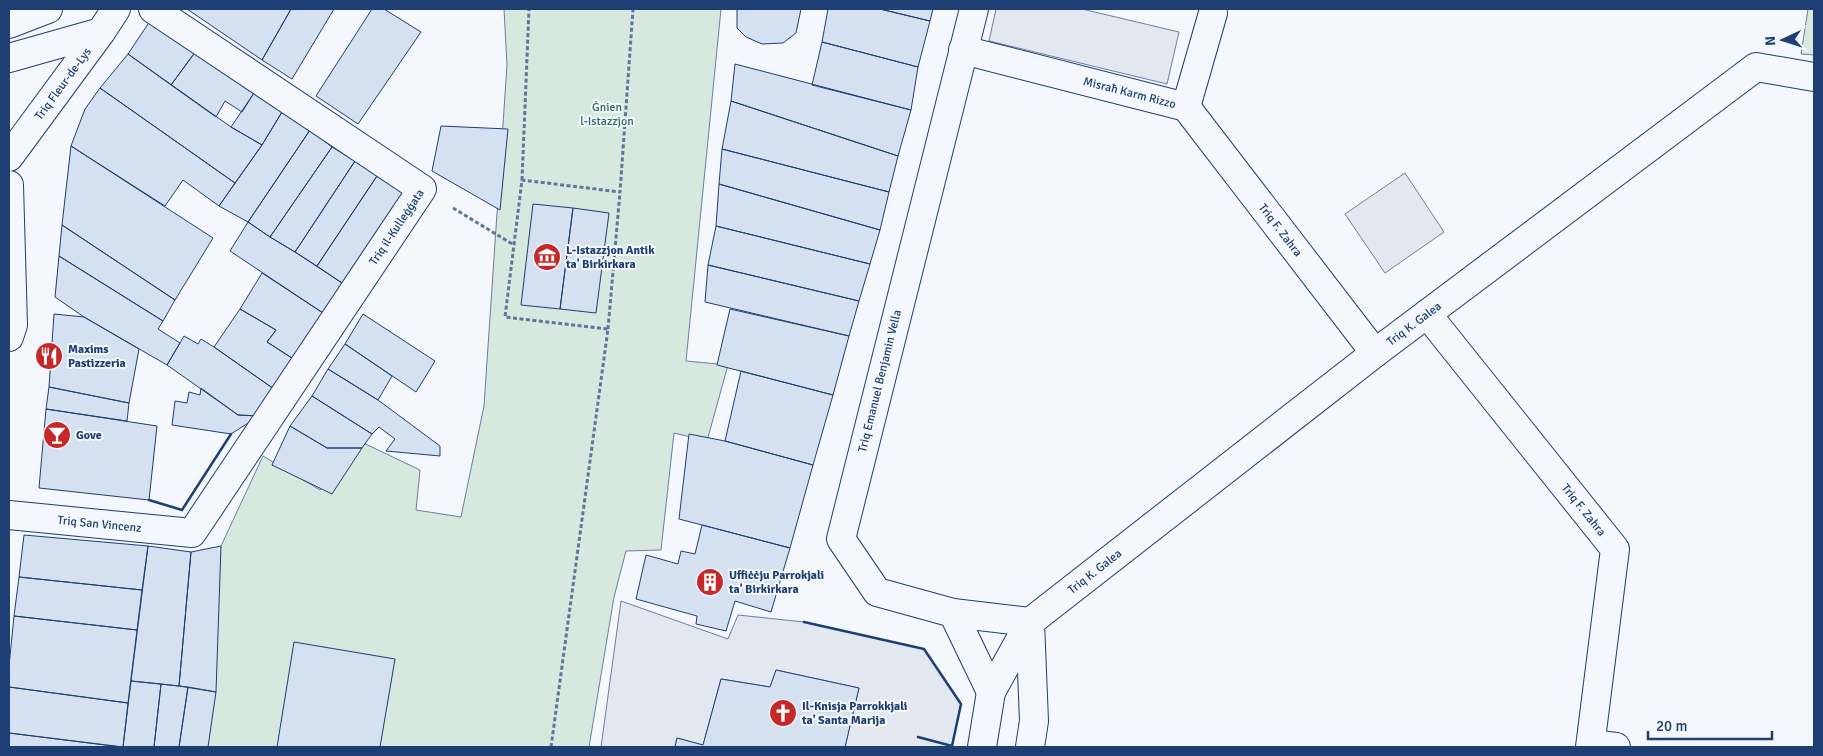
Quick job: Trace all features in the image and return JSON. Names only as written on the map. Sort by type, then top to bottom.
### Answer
[{"type":"street","points":[[9,24],[48,9]]},
{"type":"street","name":"Triq Fleur-de-Lys","points":[[9,157],[116,9]]},
{"type":"street","name":"Triq il-Kulleġġata","points":[[153,9],[422,189],[192,533]]},
{"type":"street","name":"Triq Emanuel Benjamin Vella","points":[[974,9],[841,539],[877,592],[953,612],[1030,622]]},
{"type":"street","name":"Misraħ Karm Rizzo","points":[[963,50],[1186,107],[1208,10]]},
{"type":"street","points":[[9,58],[101,32]]},
{"type":"street","name":"Triq K. Galea","points":[[982,747],[991,692],[1030,622],[1375,353],[1756,67],[1814,77]]},
{"type":"street","name":"Triq F. Zahra","points":[[1186,107],[1375,353]]},
{"type":"street","points":[[9,185],[13,325],[9,337]]},
{"type":"street","name":"Triq F. Zahra","points":[[1428,314],[1615,549],[1599,746]]},
{"type":"street","name":"Triq San Vincenz","points":[[9,515],[192,533]]},
{"type":"street","points":[[953,612],[991,692]]},
{"type":"street","points":[[1030,622],[1034,721],[1030,747]]},
{"type":"path","points":[[528,9],[522,180],[505,317],[608,330]]},
{"type":"path","points":[[551,747],[608,330],[620,192],[632,9]]},
{"type":"path","points":[[522,180],[620,192]]},
{"type":"path","points":[[422,189],[514,245]]},
{"type":"green space","name":"Ġnien l-Istazzjon","points":[[504,9],[721,9],[686,361],[728,365],[707,441],[674,433],[661,550],[626,551],[614,597],[589,747],[198,747],[221,546],[263,456],[320,490],[355,439],[420,470],[416,510],[461,517],[484,406],[507,65]]},
{"type":"green space","points":[[1808,9],[1814,9],[1814,55],[1801,54]]},
{"type":"shaded area","points":[[996,9],[1082,9],[1179,32],[1167,84],[989,41]]},
{"type":"shaded area","points":[[1405,173],[1444,232],[1385,273],[1345,214]]},
{"type":"shaded area","points":[[621,601],[728,639],[738,615],[804,622],[924,649],[961,704],[952,747],[845,747],[859,688],[776,670],[770,687],[721,679],[703,745],[677,738],[675,747],[601,747]]},
{"type":"building","points":[[187,9],[291,9],[262,60]]},
{"type":"building","points":[[291,9],[334,9],[292,79],[262,60]]},
{"type":"building","points":[[372,9],[384,9],[421,32],[358,124],[316,96]]},
{"type":"building","points":[[737,9],[801,9],[796,33],[783,43],[762,44],[746,37],[737,28]]},
{"type":"building","points":[[828,9],[880,9],[930,21],[918,67],[822,42]]},
{"type":"building","points":[[880,9],[933,9],[930,21]]},
{"type":"building","points":[[150,21],[196,51],[171,85],[128,54]]},
{"type":"building","points":[[822,42],[918,67],[911,110],[812,85]]},
{"type":"building","points":[[196,51],[254,93],[242,112],[225,101],[216,117],[171,85]]},
{"type":"building","points":[[128,54],[231,127],[262,145],[235,183],[100,88]]},
{"type":"building","points":[[735,64],[911,110],[898,156],[731,101]]},
{"type":"building","points":[[100,88],[235,183],[219,206],[183,180],[165,206],[71,146],[85,109]]},
{"type":"building","points":[[254,93],[282,112],[262,145],[231,127]]},
{"type":"building","points":[[731,101],[898,156],[889,192],[722,149]]},
{"type":"building","points":[[282,112],[310,130],[248,222],[219,206],[262,145]]},
{"type":"building","points":[[441,126],[508,129],[500,210],[432,171]]},
{"type":"building","points":[[310,130],[332,147],[270,237],[248,222]]},
{"type":"building","points":[[71,146],[213,238],[175,300],[62,225]]},
{"type":"building","points":[[332,147],[355,161],[295,252],[270,237]]},
{"type":"building","points":[[722,149],[889,192],[880,230],[719,184]]},
{"type":"building","points":[[355,161],[377,176],[317,266],[295,252]]},
{"type":"building","points":[[377,176],[403,192],[342,283],[317,266]]},
{"type":"building","points":[[719,184],[880,230],[870,264],[716,226]]},
{"type":"building","name":"L-Istazzjon Antik ta' Birkirkara","points":[[533,204],[573,208],[560,309],[521,305]]},
{"type":"building","points":[[573,208],[609,213],[596,313],[560,309]]},
{"type":"building","points":[[248,222],[342,283],[323,313],[230,251]]},
{"type":"building","points":[[62,225],[175,300],[163,321],[59,256]]},
{"type":"building","points":[[716,226],[870,264],[859,301],[708,265]]},
{"type":"building","points":[[59,256],[163,321],[158,329],[180,343],[167,365],[84,317],[55,297]]},
{"type":"building","points":[[708,265],[859,301],[849,336],[705,302]]},
{"type":"building","points":[[262,273],[323,313],[295,360],[267,342],[276,330],[240,309]]},
{"type":"building","points":[[240,309],[276,330],[267,342],[295,360],[274,389],[214,347]]},
{"type":"building","points":[[730,309],[849,336],[833,395],[717,365]]},
{"type":"building","points":[[54,314],[84,317],[139,349],[129,403],[49,387]]},
{"type":"building","points":[[363,314],[435,361],[416,392],[345,344]]},
{"type":"building","points":[[184,336],[198,344],[201,339],[274,389],[259,416],[238,415],[167,365]]},
{"type":"building","points":[[345,344],[392,376],[378,400],[328,369]]},
{"type":"building","points":[[328,369],[378,400],[440,446],[440,456],[386,451],[395,439],[379,427],[372,434],[312,396]]},
{"type":"building","points":[[741,371],[833,395],[813,465],[725,441]]},
{"type":"building","points":[[49,387],[129,403],[127,421],[46,409]]},
{"type":"building","points":[[201,388],[238,415],[259,416],[231,434],[172,425],[175,401],[187,403],[189,392],[200,395]]},
{"type":"building","points":[[312,396],[372,434],[362,448],[327,448],[290,426]]},
{"type":"building","points":[[46,409],[157,426],[149,500],[39,488]]},
{"type":"building","points":[[290,426],[327,448],[362,448],[332,494],[272,465]]},
{"type":"building","points":[[689,434],[725,441],[813,465],[790,548],[679,519]]},
{"type":"building","name":"Uffiċċju Parrokjali ta' Birkirkara","points":[[702,525],[790,548],[771,612],[735,601],[726,631],[696,624],[697,616],[636,599],[646,555],[678,564],[681,551],[695,554]]},
{"type":"building","points":[[24,535],[148,546],[142,590],[19,577]]},
{"type":"building","points":[[148,546],[191,552],[179,686],[131,681]]},
{"type":"building","points":[[221,546],[216,692],[179,686],[191,552]]},
{"type":"building","points":[[19,577],[142,590],[137,630],[14,616]]},
{"type":"building","points":[[14,616],[137,630],[128,703],[9,687]]},
{"type":"building","points":[[294,642],[395,659],[380,747],[277,747]]},
{"type":"building","name":"Il-Knisja Parrokkjali ta' Santa Marija","points":[[776,670],[859,688],[845,747],[675,747],[677,738],[703,745],[721,679],[770,687]]},
{"type":"building","points":[[131,681],[161,684],[154,747],[123,747]]},
{"type":"building","points":[[161,684],[188,687],[179,747],[154,747]]},
{"type":"building","points":[[9,687],[128,703],[123,747],[9,733]]},
{"type":"building","points":[[188,687],[216,692],[208,747],[179,747]]},
{"type":"building","points":[[9,733],[121,747],[9,747]]},
{"type":"wall","points":[[149,500],[182,510],[231,434]]},
{"type":"wall","points":[[804,622],[924,649],[961,704],[952,746],[918,737]]},
{"type":"place","name":"L-Istazzjon Antik ta' Birkirkara","points":[[547,257]]},
{"type":"place","name":"Maxims Pastizzeria","points":[[49,356]]},
{"type":"place","name":"Gove","points":[[57,435]]},
{"type":"place","name":"Uffiċċju Parrokjali ta' Birkirkara","points":[[710,582]]},
{"type":"place","name":"Il-Knisja Parrokkjali ta' Santa Marija","points":[[783,713]]}]
